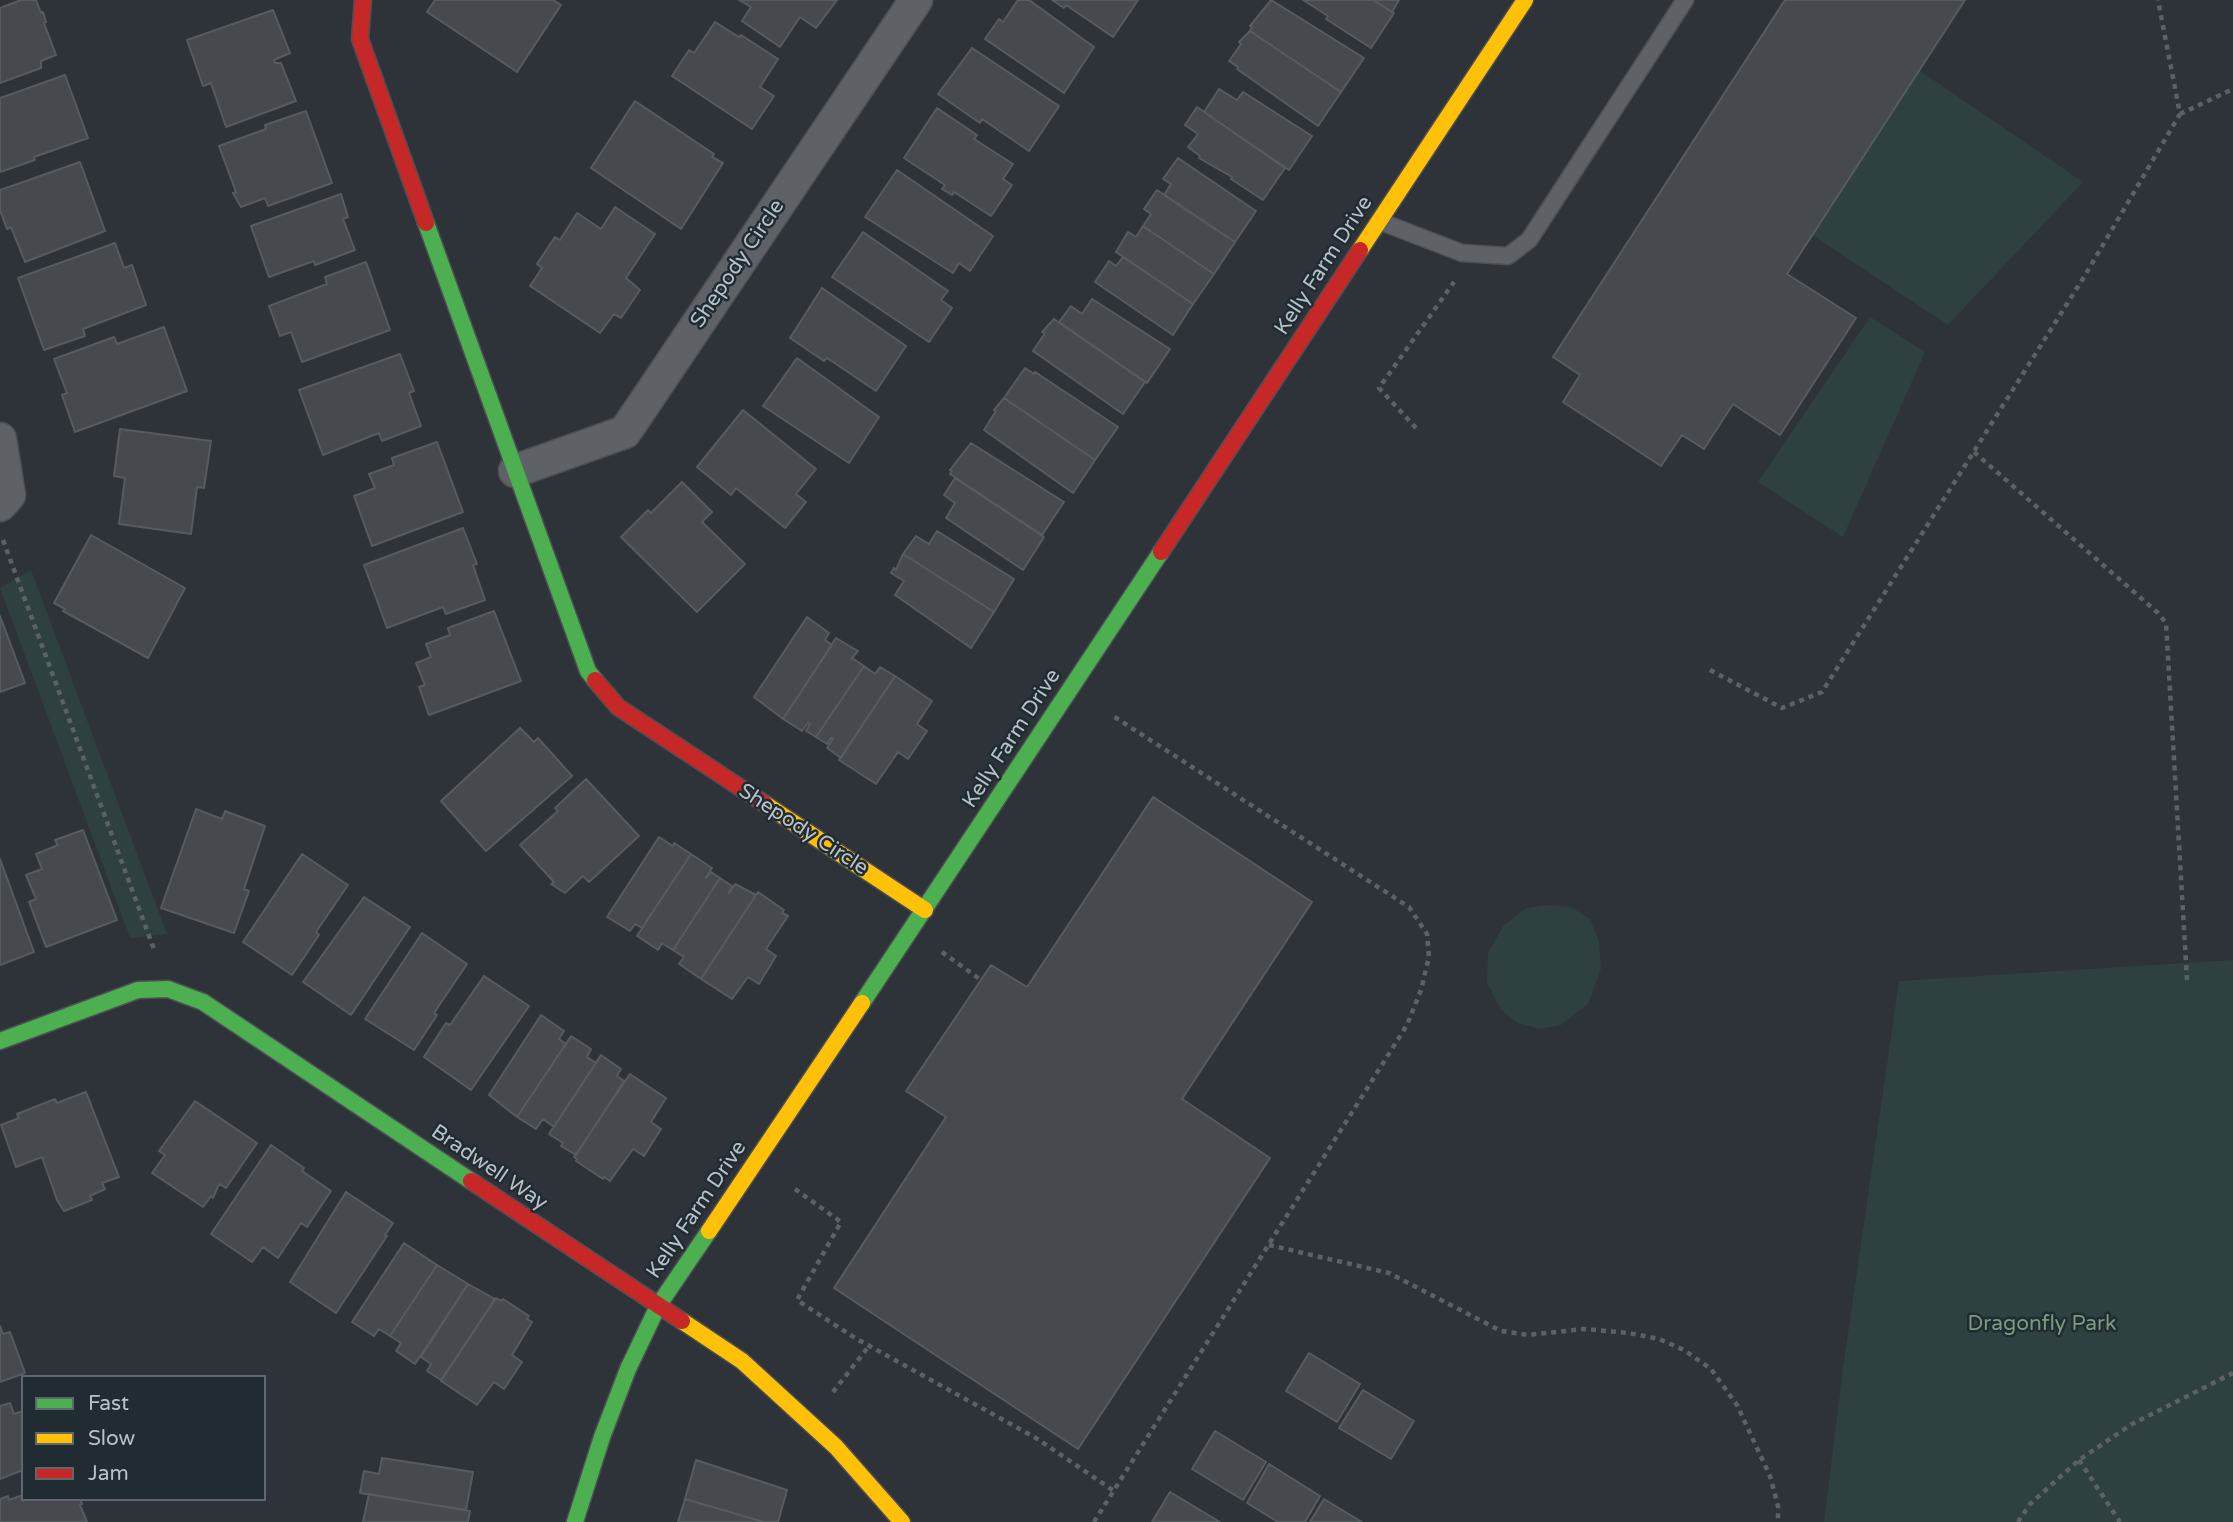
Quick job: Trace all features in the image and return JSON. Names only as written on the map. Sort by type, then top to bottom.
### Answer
[{"type":"street","name":"Shepody Circle","points":[[363,0],[360,39],[588,671],[618,707],[925,910]]},
{"type":"street","name":"Shepody Circle","points":[[515,471],[625,432],[916,0]]},
{"type":"street","name":"Kelly Farm Drive","points":[[575,1522],[602,1437],[628,1368],[658,1306],[925,910],[1525,0]]},
{"type":"street","points":[[0,439],[9,495],[0,505]]},
{"type":"street","name":"Bradwell Way","points":[[0,1041],[138,990],[168,989],[203,1002],[742,1361],[836,1447],[902,1522]]},
{"type":"lane","points":[[1379,221],[1462,253],[1508,256],[1529,240],[1685,0]]},
{"type":"path","points":[[2158,0],[2180,114]]},
{"type":"path","points":[[1710,670],[1782,708],[1822,692],[2084,277],[2180,114],[2233,89]]},
{"type":"path","points":[[1416,428],[1379,388],[1454,282]]},
{"type":"path","points":[[1974,452],[2158,613],[2166,623],[2187,980]]},
{"type":"path","points":[[0,532],[168,989]]},
{"type":"path","points":[[1094,1522],[1407,1025],[1421,990],[1429,957],[1427,934],[1409,907],[1113,716]]},
{"type":"path","points":[[910,932],[981,980]]},
{"type":"path","points":[[795,1189],[841,1222],[797,1300],[870,1346],[1036,1438],[1114,1491]]},
{"type":"path","points":[[1268,1245],[1389,1273],[1501,1331],[1528,1335],[1584,1329],[1629,1333],[1659,1339],[1684,1350],[1711,1369],[1737,1405],[1770,1476],[1778,1506],[1778,1522]]},
{"type":"path","points":[[830,1395],[870,1346]]},
{"type":"path","points":[[2018,1522],[2031,1504],[2079,1460],[2132,1424],[2233,1373]]},
{"type":"path","points":[[2079,1460],[2120,1522]]},
{"type":"green space","points":[[1919,70],[2083,182],[1948,325],[1811,234]]},
{"type":"green space","points":[[1870,317],[1925,352],[1843,537],[1758,482]]},
{"type":"green space","points":[[31,570],[167,934],[130,938],[0,588]]},
{"type":"green space","points":[[1550,905],[1571,907],[1590,919],[1599,941],[1601,969],[1588,1004],[1561,1025],[1540,1029],[1518,1023],[1500,1009],[1487,982],[1488,953],[1503,926],[1526,908]]},
{"type":"green space","name":"Dragonfly Park","points":[[2233,960],[2233,1522],[1824,1522],[1843,1368],[1899,981]]},
{"type":"building","points":[[21,0],[36,0],[41,13],[43,12],[44,23],[56,55],[41,61],[41,68],[0,83],[0,8]]},
{"type":"building","points":[[435,0],[553,0],[561,5],[517,72],[427,12]]},
{"type":"building","points":[[739,0],[837,0],[816,28],[800,17],[780,47],[742,21],[751,7]]},
{"type":"building","points":[[1018,0],[1029,0],[1094,47],[1064,93],[985,39],[999,19],[1003,22]]},
{"type":"building","points":[[1052,0],[1138,0],[1113,37],[1066,5],[1064,8]]},
{"type":"building","points":[[1271,0],[1364,58],[1341,92],[1250,31],[1250,26]]},
{"type":"building","points":[[1303,0],[1373,0],[1394,13],[1371,48],[1326,19],[1328,16]]},
{"type":"building","points":[[1373,0],[1399,0],[1392,12]]},
{"type":"building","points":[[1785,0],[1965,0],[1787,274],[1856,318],[1780,435],[1733,404],[1704,449],[1682,435],[1661,466],[1563,402],[1580,375],[1553,357]]},
{"type":"building","points":[[273,10],[290,53],[274,60],[275,63],[281,63],[296,101],[226,127],[211,83],[203,86],[187,40]]},
{"type":"building","points":[[715,22],[778,59],[760,87],[774,96],[752,129],[672,76],[689,50],[694,53]]},
{"type":"building","points":[[1250,31],[1341,92],[1318,126],[1229,61],[1241,44],[1239,42]]},
{"type":"building","points":[[972,48],[1059,106],[1029,151],[982,119],[980,123],[938,94]]},
{"type":"building","points":[[65,75],[88,138],[0,172],[0,98]]},
{"type":"building","points":[[1219,89],[1237,100],[1243,92],[1312,136],[1289,170],[1204,112]]},
{"type":"building","points":[[635,101],[714,154],[712,157],[723,163],[681,229],[591,168]]},
{"type":"building","points":[[1197,107],[1285,168],[1263,200],[1231,179],[1232,177],[1199,158],[1200,156],[1188,147],[1198,134],[1185,125]]},
{"type":"building","points":[[937,108],[977,135],[974,139],[1013,164],[1003,179],[1012,185],[991,216],[954,192],[952,195],[942,189],[945,185],[904,158]]},
{"type":"building","points":[[306,111],[332,183],[268,206],[265,198],[241,207],[233,193],[236,192],[219,146],[266,129],[265,125]]},
{"type":"building","points":[[1178,158],[1256,211],[1235,242],[1164,195],[1171,184],[1163,179]]},
{"type":"building","points":[[80,162],[105,231],[25,262],[11,227],[7,229],[0,210],[0,190]]},
{"type":"building","points":[[897,170],[993,236],[970,271],[959,263],[953,273],[865,217]]},
{"type":"building","points":[[1157,190],[1235,242],[1214,274],[1143,226],[1151,214],[1144,209]]},
{"type":"building","points":[[341,194],[348,217],[343,219],[355,250],[315,265],[314,261],[269,277],[251,226]]},
{"type":"building","points":[[615,207],[655,234],[626,278],[640,290],[621,318],[614,314],[600,333],[530,286],[542,268],[537,264],[555,237],[560,240],[577,213],[601,229]]},
{"type":"building","points":[[1143,226],[1214,274],[1193,304],[1116,252],[1128,232],[1136,237]]},
{"type":"building","points":[[863,232],[948,291],[941,300],[952,308],[929,342],[832,277]]},
{"type":"building","points":[[115,243],[124,268],[132,265],[146,305],[83,329],[85,336],[44,350],[18,278]]},
{"type":"building","points":[[1123,257],[1193,304],[1173,335],[1095,282],[1109,261],[1116,266]]},
{"type":"building","points":[[366,262],[390,330],[302,362],[291,332],[280,336],[269,306],[327,284],[325,277]]},
{"type":"building","points":[[822,288],[906,346],[876,391],[827,358],[824,361],[790,338]]},
{"type":"building","points":[[1092,299],[1170,349],[1147,383],[1059,322],[1071,306],[1082,314]]},
{"type":"building","points":[[1054,319],[1145,382],[1123,414],[1033,351],[1045,333],[1042,332]]},
{"type":"building","points":[[164,327],[187,391],[75,432],[62,395],[67,393],[54,359],[114,337],[117,344]]},
{"type":"building","points":[[400,354],[414,391],[409,393],[421,426],[382,441],[379,433],[323,455],[299,390]]},
{"type":"building","points":[[797,358],[879,417],[849,463],[763,406]]},
{"type":"building","points":[[1025,368],[1118,427],[1095,460],[1004,398]]},
{"type":"building","points":[[1004,398],[1095,460],[1073,493],[984,430],[996,411],[994,410]]},
{"type":"building","points":[[743,410],[816,469],[796,494],[806,502],[785,528],[736,488],[731,495],[697,467]]},
{"type":"building","points":[[120,429],[211,441],[204,488],[197,487],[191,534],[119,524],[125,478],[114,476]]},
{"type":"building","points":[[437,442],[463,512],[372,546],[354,496],[375,488],[369,474],[394,465],[392,458]]},
{"type":"building","points":[[971,443],[1064,502],[1042,535],[950,474],[950,470]]},
{"type":"building","points":[[955,478],[1044,537],[1023,570],[946,518],[955,503],[944,495]]},
{"type":"building","points":[[682,482],[712,512],[702,522],[745,564],[697,612],[621,537],[648,510],[651,513]]},
{"type":"building","points":[[463,528],[477,564],[473,565],[485,600],[446,614],[443,607],[387,628],[364,565]]},
{"type":"building","points":[[937,531],[1014,579],[994,612],[903,554],[916,536],[929,544]]},
{"type":"building","points":[[91,535],[185,588],[148,658],[63,611],[65,609],[54,603]]},
{"type":"building","points":[[903,554],[994,612],[971,648],[895,595],[904,581],[891,573],[894,568],[896,570]]},
{"type":"building","points":[[494,611],[521,681],[429,715],[419,687],[425,685],[416,663],[431,657],[426,644],[450,635],[448,628]]},
{"type":"building","points":[[0,616],[25,683],[0,692]]},
{"type":"building","points":[[807,617],[829,633],[825,640],[832,645],[783,719],[754,697]]},
{"type":"building","points":[[836,638],[858,651],[852,658],[864,666],[816,737],[806,731],[810,724],[802,731],[783,719]]},
{"type":"building","points":[[864,666],[875,674],[880,667],[895,676],[841,758],[827,748],[833,739],[827,744],[816,737]]},
{"type":"building","points":[[895,676],[932,701],[917,724],[927,731],[908,759],[898,752],[876,784],[839,760]]},
{"type":"building","points":[[520,728],[534,742],[538,738],[572,776],[486,851],[441,801]]},
{"type":"building","points":[[586,779],[639,836],[589,882],[583,876],[565,893],[551,884],[554,882],[520,845],[558,811],[555,808]]},
{"type":"building","points":[[1153,797],[1312,902],[1182,1099],[1270,1158],[1078,1449],[834,1288],[946,1117],[906,1091],[991,965],[1027,987]]},
{"type":"building","points":[[196,809],[222,819],[225,811],[265,826],[244,889],[249,891],[234,933],[161,908]]},
{"type":"building","points":[[83,830],[117,920],[46,947],[29,902],[36,899],[26,875],[42,869],[36,854],[58,845],[55,840]]},
{"type":"building","points":[[659,837],[691,854],[642,928],[635,924],[630,931],[607,917]]},
{"type":"building","points":[[302,854],[348,885],[316,932],[319,935],[292,975],[243,942]]},
{"type":"building","points":[[691,854],[712,868],[706,878],[711,872],[720,878],[673,950],[662,943],[658,950],[637,936]]},
{"type":"building","points":[[0,859],[34,952],[0,965]]},
{"type":"building","points":[[720,878],[732,886],[729,893],[735,884],[756,895],[701,979],[679,964],[684,957],[673,950]]},
{"type":"building","points":[[758,892],[784,910],[782,913],[788,916],[766,949],[776,956],[759,984],[748,977],[732,999],[701,979]]},
{"type":"building","points":[[364,897],[410,927],[351,1015],[303,982]]},
{"type":"building","points":[[422,933],[467,964],[434,1013],[437,1015],[414,1050],[365,1019]]},
{"type":"building","points":[[484,976],[529,1006],[471,1090],[424,1057],[446,1023],[450,1025]]},
{"type":"building","points":[[541,1015],[564,1031],[559,1039],[566,1044],[517,1117],[489,1095]]},
{"type":"building","points":[[571,1036],[591,1049],[587,1057],[596,1063],[554,1127],[543,1119],[536,1129],[517,1117]]},
{"type":"building","points":[[601,1055],[621,1069],[617,1076],[624,1081],[576,1155],[561,1146],[563,1143],[549,1134]]},
{"type":"building","points":[[630,1074],[666,1098],[651,1122],[661,1129],[644,1156],[633,1149],[610,1181],[576,1161],[574,1157]]},
{"type":"building","points":[[86,1092],[119,1177],[102,1183],[105,1189],[90,1196],[92,1200],[64,1211],[57,1200],[42,1157],[16,1167],[1,1125],[19,1118],[17,1114],[55,1099],[57,1103]]},
{"type":"building","points":[[195,1101],[257,1143],[226,1188],[219,1184],[213,1198],[211,1196],[203,1207],[152,1173],[165,1155],[159,1151]]},
{"type":"building","points":[[271,1145],[331,1191],[307,1227],[301,1223],[278,1258],[263,1247],[252,1262],[211,1234]]},
{"type":"building","points":[[346,1192],[393,1223],[336,1313],[290,1282]]},
{"type":"building","points":[[404,1243],[437,1265],[390,1336],[379,1329],[374,1336],[352,1322]]},
{"type":"building","points":[[437,1265],[468,1284],[415,1364],[396,1351],[401,1343],[390,1336]]},
{"type":"building","points":[[468,1284],[495,1299],[441,1380],[427,1371],[431,1364],[421,1357]]},
{"type":"building","points":[[496,1298],[501,1301],[503,1299],[529,1316],[527,1319],[532,1322],[512,1355],[522,1362],[504,1389],[494,1382],[477,1405],[441,1381]]},
{"type":"building","points":[[0,1326],[3,1334],[10,1332],[25,1373],[0,1382]]},
{"type":"building","points":[[1309,1353],[1360,1384],[1337,1422],[1286,1391]]},
{"type":"building","points":[[1363,1390],[1414,1421],[1391,1459],[1339,1428]]},
{"type":"building","points":[[10,1403],[14,1414],[21,1412],[21,1471],[0,1479],[0,1406]]},
{"type":"building","points":[[1215,1431],[1266,1462],[1243,1500],[1192,1469]]},
{"type":"building","points":[[382,1458],[473,1472],[466,1510],[360,1493],[364,1471],[379,1474]]},
{"type":"building","points":[[696,1460],[787,1490],[778,1522],[764,1522],[685,1499]]},
{"type":"building","points":[[1269,1464],[1320,1496],[1305,1522],[1278,1522],[1247,1503]]},
{"type":"building","points":[[1170,1492],[1220,1522],[1152,1522]]},
{"type":"building","points":[[369,1494],[470,1511],[468,1522],[363,1522]]},
{"type":"building","points":[[8,1496],[9,1500],[21,1496],[21,1501],[81,1501],[87,1522],[0,1522],[0,1499]]},
{"type":"building","points":[[685,1499],[764,1522],[678,1522]]},
{"type":"building","points":[[1324,1499],[1362,1522],[1310,1522]]},
{"type":"traffic: fast","points":[[426,223],[588,671],[595,680]]},
{"type":"traffic: fast","points":[[862,1003],[1161,552]]},
{"type":"traffic: fast","points":[[0,1041],[138,990],[168,989],[203,1002],[471,1181]]},
{"type":"traffic: fast","points":[[575,1522],[602,1437],[628,1369],[658,1306],[709,1231]]},
{"type":"traffic: slow","points":[[1360,250],[1525,0]]},
{"type":"traffic: slow","points":[[765,804],[925,910]]},
{"type":"traffic: slow","points":[[709,1231],[862,1003]]},
{"type":"traffic: slow","points":[[682,1321],[742,1361],[836,1447],[902,1522]]},
{"type":"traffic: jam","points":[[363,0],[360,39],[426,223]]},
{"type":"traffic: jam","points":[[1161,552],[1360,250]]},
{"type":"traffic: jam","points":[[595,680],[618,707],[765,804]]},
{"type":"traffic: jam","points":[[471,1181],[682,1321]]}]
